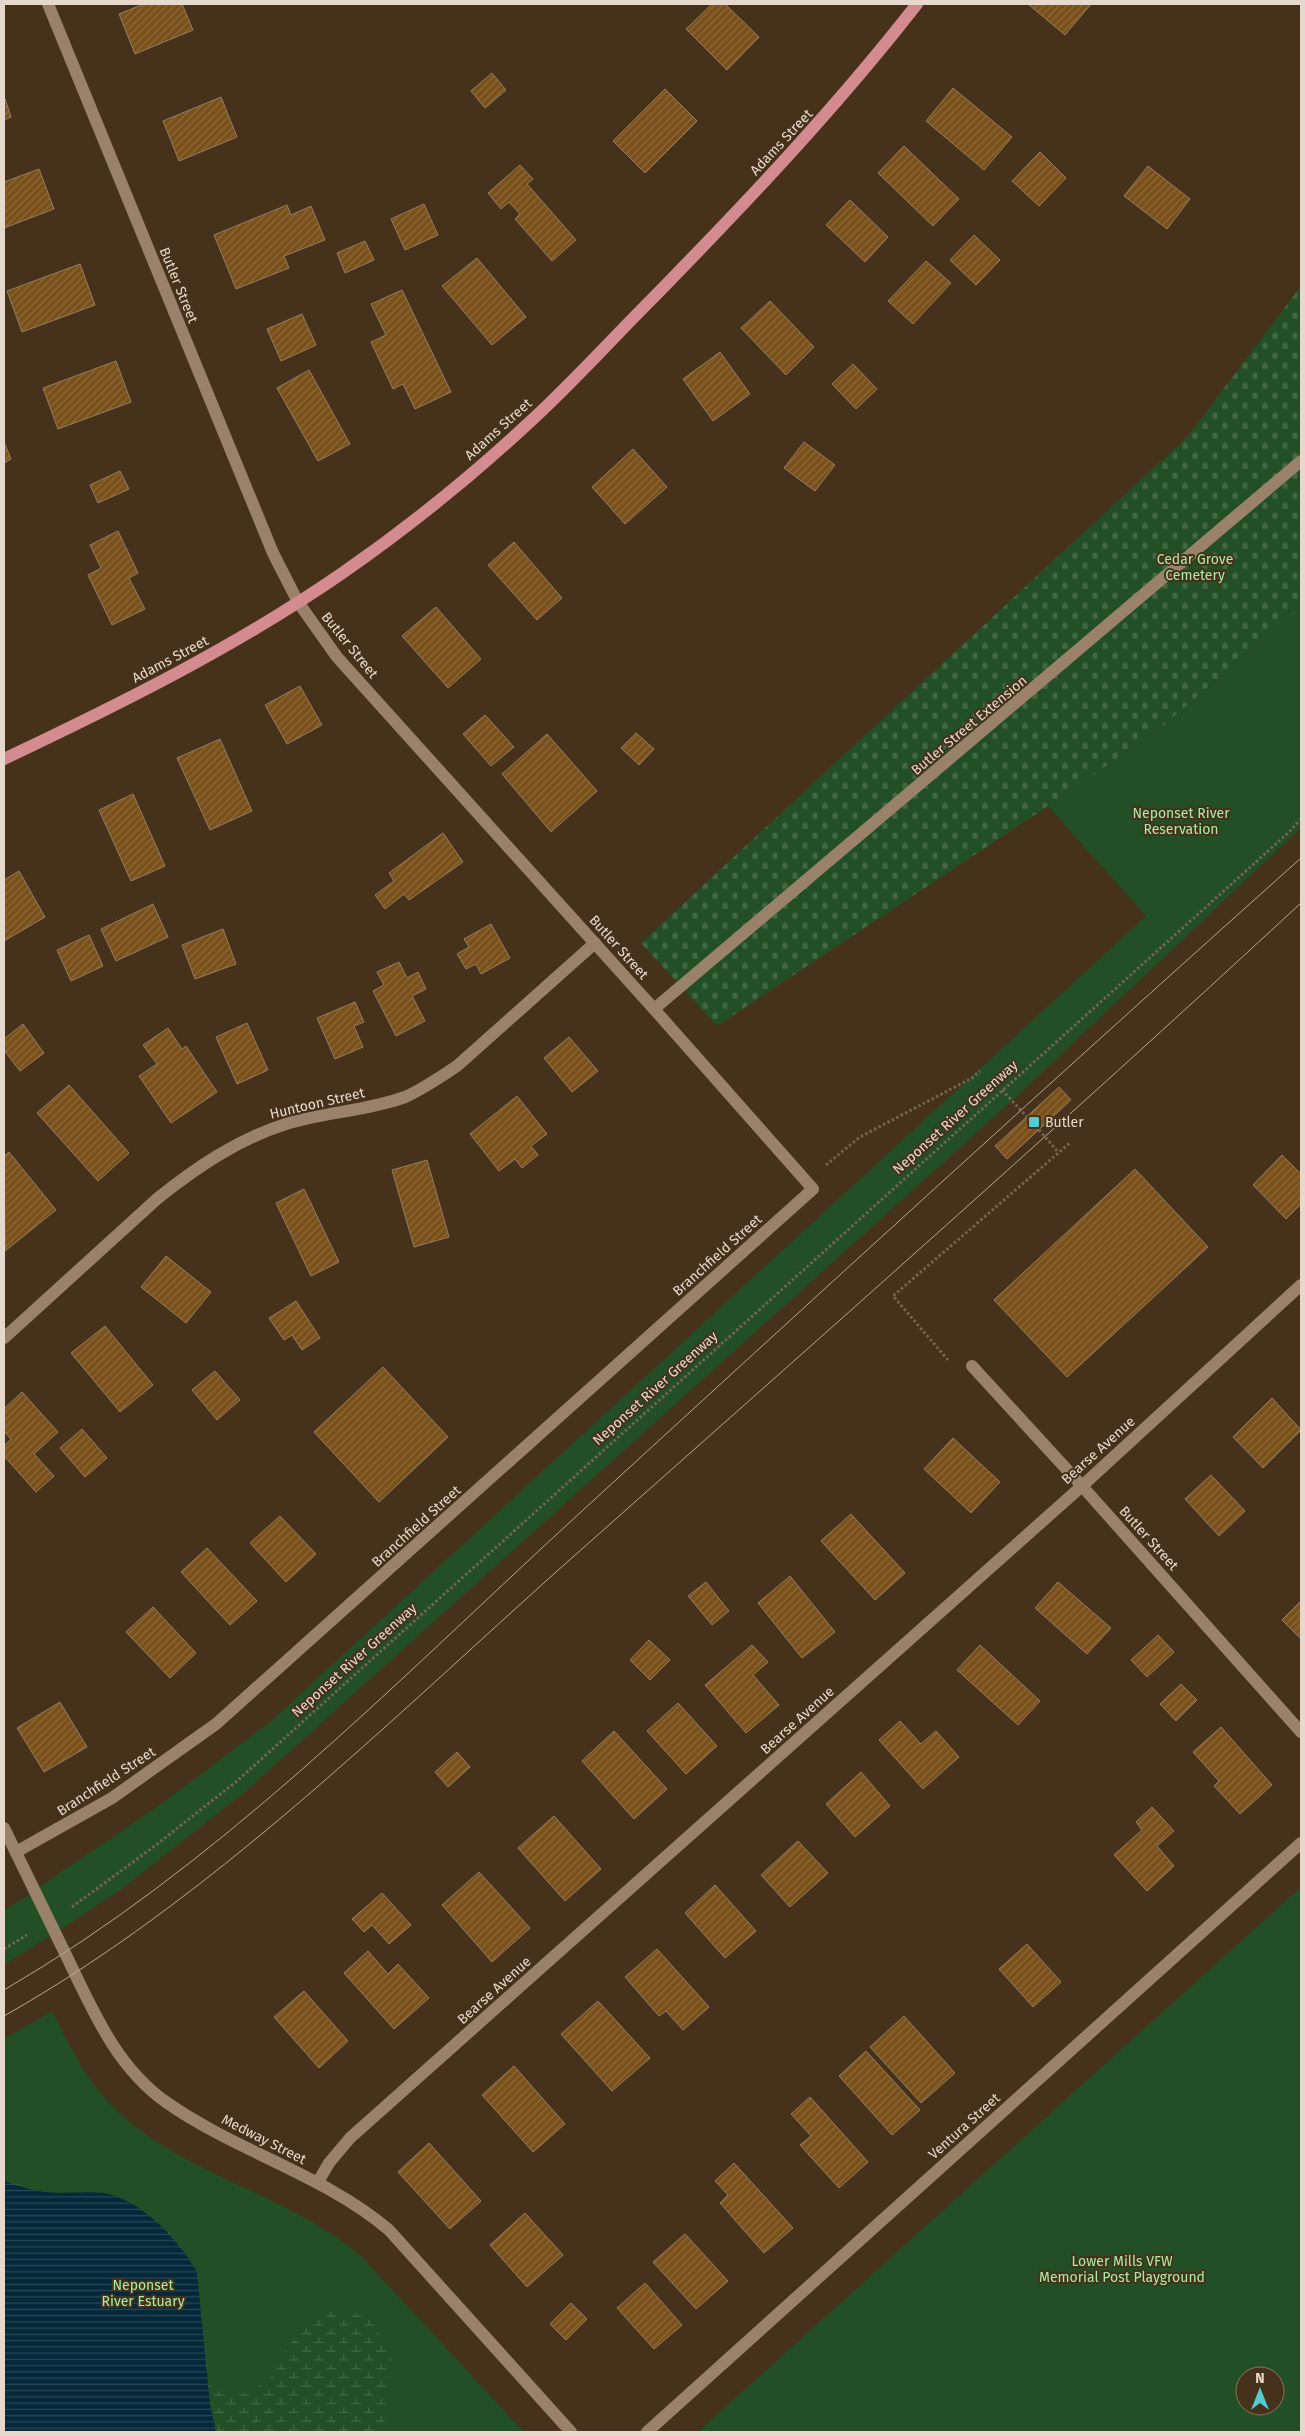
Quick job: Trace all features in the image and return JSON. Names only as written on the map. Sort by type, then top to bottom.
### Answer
[{"type":"main road","name":"Adams Street","points":[[4,759],[108,709],[187,668],[298,602],[341,574],[460,483],[536,416],[793,152],[848,90],[917,4]]},
{"type":"street","name":"Butler Street","points":[[48,4],[273,553],[298,602],[338,657],[810,1186]]},
{"type":"street","name":"Butler Street Extension","points":[[654,1009],[1301,461]]},
{"type":"street","name":"Huntoon Street","points":[[4,1338],[158,1198],[185,1177],[236,1144],[260,1133],[296,1121],[405,1096],[432,1083],[457,1066],[595,943]]},
{"type":"street","name":"Branchfield Street","points":[[16,1852],[112,1798],[216,1724],[810,1186]]},
{"type":"street","name":"Bearse Avenue","points":[[318,2182],[329,2163],[350,2138],[1082,1486],[1301,1285]]},
{"type":"street","name":"Butler Street","points":[[972,1366],[1082,1486],[1301,1732]]},
{"type":"street","name":"Medway Street","points":[[4,1828],[99,2023],[127,2066],[166,2102],[224,2136],[318,2182],[367,2212],[389,2230],[571,2432]]},
{"type":"street","name":"Ventura Street","points":[[647,2432],[1301,1843]]},
{"type":"path","name":"Neponset River Greenway","points":[[68,1909],[142,1855],[237,1781],[1288,833],[1301,819]]},
{"type":"path","points":[[810,1186],[860,1137],[972,1078],[980,1071]]},
{"type":"path","points":[[1002,1090],[1026,1117]]},
{"type":"path","points":[[1039,1130],[1059,1152]]},
{"type":"path","points":[[972,1366],[952,1364],[893,1296],[1071,1142]]},
{"type":"path","points":[[4,1949],[28,1934]]},
{"type":"green space","name":"Cedar Grove Cemetery","points":[[1301,286],[1301,608],[1158,730],[1048,806],[717,1026],[641,943],[1188,436]]},
{"type":"green space","name":"Neponset River Reservation","points":[[1301,608],[1301,828],[1016,1097],[246,1791],[123,1888],[4,1965],[4,1911],[161,1804],[270,1722],[1146,916],[1048,806],[1158,730]]},
{"type":"green space","name":"Lower Mills VFW Memorial Post Playground","points":[[1301,1887],[1301,2432],[698,2432]]},
{"type":"green space","name":"Neponset River Estuary","points":[[52,2011],[73,2052],[91,2081],[125,2118],[156,2141],[190,2161],[297,2213],[331,2233],[362,2257],[524,2432],[4,2432],[4,2039]]},
{"type":"green space","points":[[4,2180],[43,2192],[103,2193],[127,2200],[171,2234],[188,2256],[197,2272],[209,2384],[222,2394],[236,2395],[248,2392],[268,2381],[283,2353],[301,2331],[324,2313],[351,2310],[372,2321],[392,2356],[384,2432],[13,2432]]},
{"type":"water","points":[[4,2181],[45,2192],[96,2192],[117,2197],[145,2212],[170,2235],[197,2272],[210,2404],[216,2432],[4,2432]]},
{"type":"building","points":[[144,4],[182,4],[193,30],[135,54],[119,14]]},
{"type":"building","points":[[712,4],[725,4],[759,37],[727,70],[686,29]]},
{"type":"building","points":[[1028,4],[1091,4],[1065,35]]},
{"type":"building","points":[[492,73],[506,90],[485,108],[471,91]]},
{"type":"building","points":[[953,88],[1012,137],[984,170],[926,121]]},
{"type":"building","points":[[665,89],[697,121],[645,173],[613,141]]},
{"type":"building","points":[[4,96],[11,117],[4,120]]},
{"type":"building","points":[[221,97],[237,137],[179,161],[163,121]]},
{"type":"building","points":[[904,146],[959,199],[933,226],[878,173]]},
{"type":"building","points":[[1040,152],[1066,178],[1039,206],[1012,181]]},
{"type":"building","points":[[520,165],[533,179],[527,184],[576,240],[552,261],[515,219],[520,214],[509,202],[501,209],[488,193]]},
{"type":"building","points":[[1148,166],[1190,199],[1167,229],[1124,196]]},
{"type":"building","points":[[39,169],[54,209],[4,228],[4,182]]},
{"type":"building","points":[[850,200],[888,237],[865,262],[826,225]]},
{"type":"building","points":[[424,204],[438,235],[405,250],[391,219]]},
{"type":"building","points":[[287,205],[291,215],[311,206],[325,240],[284,256],[289,268],[236,289],[214,235]]},
{"type":"building","points":[[974,235],[1000,260],[976,285],[950,260]]},
{"type":"building","points":[[365,241],[374,260],[345,273],[337,253]]},
{"type":"building","points":[[477,258],[526,317],[492,345],[442,286]]},
{"type":"building","points":[[926,261],[951,283],[913,324],[888,301]]},
{"type":"building","points":[[80,264],[95,305],[22,332],[7,291]]},
{"type":"building","points":[[402,290],[451,392],[415,409],[403,384],[393,389],[371,342],[386,335],[371,304]]},
{"type":"building","points":[[770,301],[814,347],[786,375],[741,328]]},
{"type":"building","points":[[302,314],[316,345],[281,361],[267,329]]},
{"type":"building","points":[[720,352],[750,394],[713,421],[683,379]]},
{"type":"building","points":[[116,361],[131,402],[58,429],[43,388]]},
{"type":"building","points":[[853,364],[877,389],[856,409],[832,384]]},
{"type":"building","points":[[309,370],[350,444],[318,461],[277,388]]},
{"type":"building","points":[[4,442],[11,459],[4,463]]},
{"type":"building","points":[[804,442],[835,465],[815,491],[784,468]]},
{"type":"building","points":[[633,449],[667,487],[625,524],[592,487]]},
{"type":"building","points":[[120,471],[129,489],[98,503],[90,485]]},
{"type":"building","points":[[118,531],[138,573],[129,578],[145,609],[112,625],[88,575],[101,568],[90,545]]},
{"type":"building","points":[[514,542],[562,598],[537,620],[488,565]]},
{"type":"building","points":[[436,607],[481,659],[448,688],[402,636]]},
{"type":"building","points":[[300,686],[322,725],[287,744],[265,705]]},
{"type":"building","points":[[485,715],[514,747],[491,766],[463,734]]},
{"type":"building","points":[[636,733],[654,749],[639,765],[621,748]]},
{"type":"building","points":[[547,734],[597,791],[551,832],[502,774]]},
{"type":"building","points":[[220,739],[252,811],[210,830],[177,758]]},
{"type":"building","points":[[133,794],[165,866],[131,881],[99,810]]},
{"type":"building","points":[[443,833],[463,862],[409,900],[404,894],[385,909],[375,895],[394,881],[389,873]]},
{"type":"building","points":[[19,871],[45,917],[4,941],[4,880]]},
{"type":"building","points":[[153,904],[168,937],[116,961],[101,929]]},
{"type":"building","points":[[491,924],[510,958],[481,974],[476,964],[466,969],[457,954],[469,947],[464,939]]},
{"type":"building","points":[[223,929],[236,964],[195,979],[182,945]]},
{"type":"building","points":[[89,935],[103,966],[71,981],[57,950]]},
{"type":"building","points":[[399,962],[407,978],[418,972],[426,989],[412,996],[425,1021],[396,1036],[373,991],[384,985],[377,972]]},
{"type":"building","points":[[355,1002],[364,1022],[354,1026],[363,1047],[335,1059],[317,1018]]},
{"type":"building","points":[[247,1023],[268,1070],[237,1084],[216,1037]]},
{"type":"building","points":[[23,1024],[44,1053],[20,1071],[4,1050],[4,1039]]},
{"type":"building","points":[[168,1028],[182,1049],[186,1046],[217,1092],[171,1123],[139,1076],[157,1064],[143,1045]]},
{"type":"building","points":[[569,1037],[598,1071],[572,1092],[544,1058]]},
{"type":"building","points":[[69,1085],[129,1153],[98,1181],[37,1113]]},
{"type":"building","points":[[1059,1087],[1071,1100],[1007,1159],[995,1146]]},
{"type":"building","points":[[517,1096],[547,1134],[531,1146],[538,1155],[522,1168],[515,1159],[499,1171],[470,1134]]},
{"type":"building","points":[[9,1152],[56,1210],[5,1251],[4,1156]]},
{"type":"building","points":[[1282,1155],[1301,1174],[1301,1204],[1286,1219],[1253,1185]]},
{"type":"building","points":[[427,1160],[449,1237],[414,1247],[392,1170]]},
{"type":"building","points":[[1135,1169],[1208,1247],[1067,1377],[994,1300]]},
{"type":"building","points":[[304,1189],[339,1262],[311,1276],[276,1203]]},
{"type":"building","points":[[166,1256],[211,1292],[186,1323],[141,1287]]},
{"type":"building","points":[[296,1301],[320,1338],[302,1350],[292,1335],[284,1340],[269,1318]]},
{"type":"building","points":[[105,1326],[153,1385],[120,1412],[71,1353]]},
{"type":"building","points":[[383,1367],[448,1437],[379,1502],[314,1432]]},
{"type":"building","points":[[215,1371],[240,1400],[217,1420],[192,1390]]},
{"type":"building","points":[[22,1392],[58,1432],[34,1454],[54,1476],[36,1492],[4,1456],[4,1446],[11,1439],[4,1431],[4,1409]]},
{"type":"building","points":[[1272,1398],[1301,1430],[1263,1468],[1233,1437]]},
{"type":"building","points":[[82,1429],[107,1458],[85,1477],[60,1448]]},
{"type":"building","points":[[953,1438],[1000,1482],[971,1513],[924,1469]]},
{"type":"building","points":[[1211,1475],[1245,1511],[1219,1536],[1185,1499]]},
{"type":"building","points":[[851,1514],[905,1573],[875,1600],[821,1541]]},
{"type":"building","points":[[280,1516],[316,1554],[286,1582],[250,1543]]},
{"type":"building","points":[[207,1548],[257,1601],[230,1625],[181,1572]]},
{"type":"building","points":[[790,1576],[835,1632],[802,1658],[758,1603]]},
{"type":"building","points":[[706,1582],[729,1611],[712,1625],[688,1596]]},
{"type":"building","points":[[1058,1582],[1111,1628],[1087,1654],[1035,1608]]},
{"type":"building","points":[[1301,1601],[1301,1639],[1282,1620]]},
{"type":"building","points":[[153,1607],[196,1653],[170,1678],[126,1632]]},
{"type":"building","points":[[1158,1635],[1174,1652],[1147,1677],[1131,1660]]},
{"type":"building","points":[[649,1640],[670,1660],[650,1680],[630,1660]]},
{"type":"building","points":[[752,1645],[768,1662],[753,1675],[779,1705],[746,1733],[705,1685]]},
{"type":"building","points":[[980,1645],[1040,1701],[1018,1725],[957,1670]]},
{"type":"building","points":[[1181,1684],[1197,1700],[1176,1721],[1160,1704]]},
{"type":"building","points":[[60,1702],[87,1747],[44,1772],[17,1728]]},
{"type":"building","points":[[678,1703],[717,1746],[686,1774],[647,1731]]},
{"type":"building","points":[[900,1721],[921,1744],[936,1731],[959,1757],[923,1789],[879,1740]]},
{"type":"building","points":[[1221,1727],[1272,1785],[1240,1814],[1214,1786],[1219,1781],[1193,1752]]},
{"type":"building","points":[[614,1731],[667,1789],[634,1819],[582,1761]]},
{"type":"building","points":[[457,1752],[470,1767],[448,1787],[435,1772]]},
{"type":"building","points":[[861,1772],[890,1806],[855,1837],[826,1804]]},
{"type":"building","points":[[1152,1807],[1174,1831],[1157,1846],[1174,1866],[1147,1891],[1114,1855],[1142,1830],[1136,1822]]},
{"type":"building","points":[[554,1816],[601,1869],[565,1901],[518,1848]]},
{"type":"building","points":[[798,1841],[828,1873],[790,1907],[761,1875]]},
{"type":"building","points":[[479,1872],[530,1928],[492,1962],[442,1905]]},
{"type":"building","points":[[715,1885],[756,1931],[725,1958],[685,1913]]},
{"type":"building","points":[[382,1893],[411,1925],[389,1944],[372,1925],[364,1932],[352,1919]]},
{"type":"building","points":[[1027,1944],[1061,1982],[1033,2007],[999,1969]]},
{"type":"building","points":[[657,1949],[709,2007],[683,2030],[666,2011],[659,2016],[625,1977]]},
{"type":"building","points":[[368,1951],[388,1974],[398,1964],[429,1998],[394,2029],[344,1973]]},
{"type":"building","points":[[304,1991],[348,2041],[319,2068],[274,2017]]},
{"type":"building","points":[[598,2001],[650,2058],[612,2091],[561,2034]]},
{"type":"building","points":[[904,2016],[955,2073],[921,2103],[870,2047]]},
{"type":"building","points":[[866,2051],[920,2110],[892,2135],[839,2076]]},
{"type":"building","points":[[514,2066],[565,2124],[533,2152],[482,2095]]},
{"type":"building","points":[[810,2097],[868,2162],[839,2188],[800,2145],[811,2136],[791,2114]]},
{"type":"building","points":[[429,2143],[481,2201],[450,2229],[398,2172]]},
{"type":"building","points":[[734,2163],[793,2228],[764,2253],[720,2203],[728,2195],[715,2181]]},
{"type":"building","points":[[525,2213],[563,2255],[527,2287],[490,2245]]},
{"type":"building","points":[[685,2234],[728,2281],[696,2309],[653,2262]]},
{"type":"building","points":[[645,2283],[682,2325],[654,2349],[617,2308]]},
{"type":"building","points":[[571,2303],[587,2319],[566,2340],[550,2324]]},
{"type":"tram line","points":[[4,1990],[82,1941],[157,1888],[299,1772],[843,1272],[1301,858]]},
{"type":"tram line","points":[[4,2016],[80,1969],[154,1918],[226,1863],[296,1805],[1027,1153],[1301,903]]},
{"type":"place","name":"Butler","points":[[1034,1122]]}]
